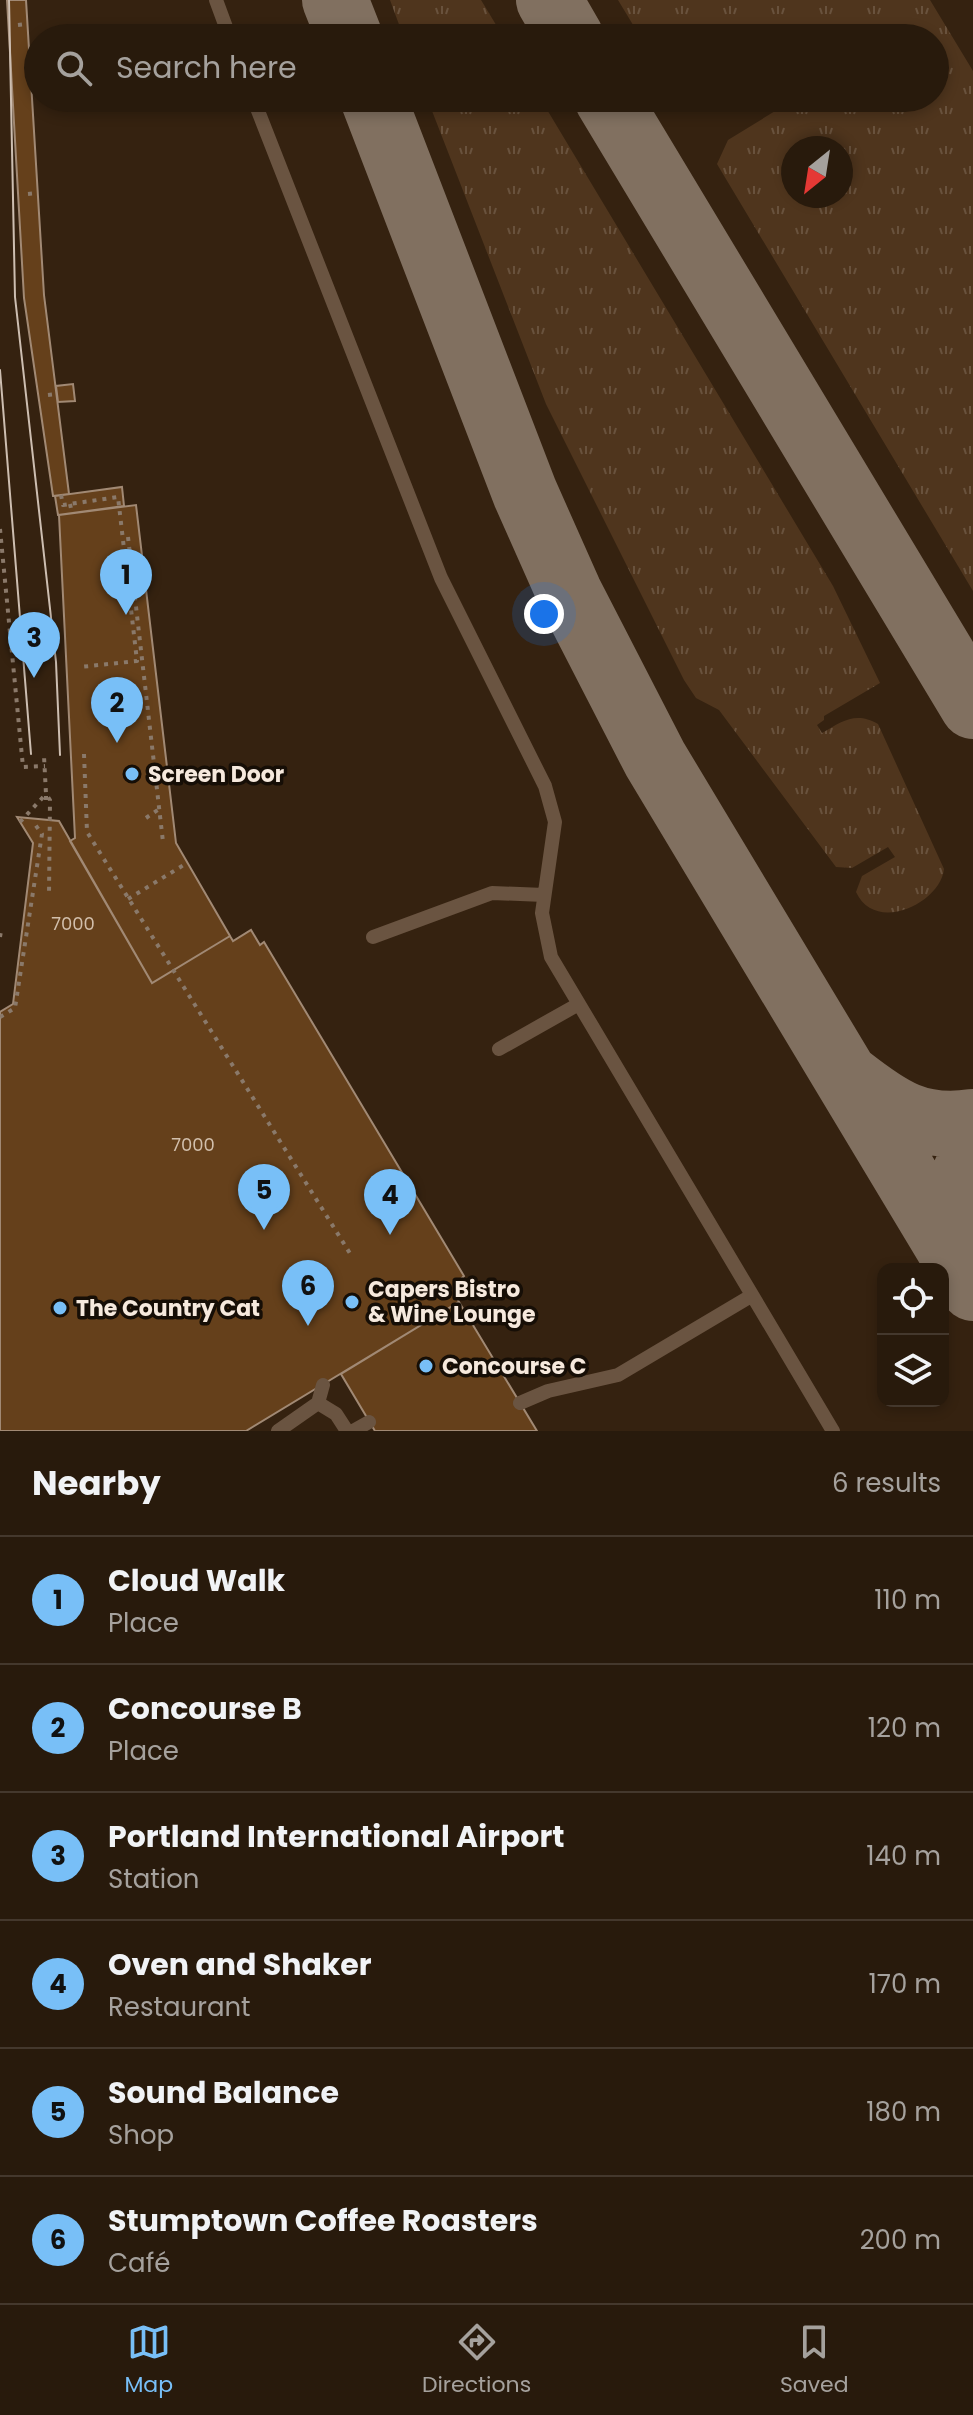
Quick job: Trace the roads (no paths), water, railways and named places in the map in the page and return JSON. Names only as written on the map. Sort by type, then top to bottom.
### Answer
[{"type":"lane","points":[[216,0],[225,24]]},
{"type":"lane","points":[[258,112],[435,564],[545,786],[555,822],[542,913],[551,957],[833,1431]]},
{"type":"lane","points":[[373,937],[492,893],[544,895]]},
{"type":"lane","points":[[499,1049],[577,1005]]},
{"type":"lane","points":[[520,1403],[538,1394],[618,1375],[751,1296]]},
{"type":"lane","points":[[278,1431],[318,1403],[323,1385]]},
{"type":"lane","points":[[318,1403],[336,1414],[350,1431],[369,1422]]},
{"type":"tram line","points":[[9,0],[15,297],[56,662],[60,755]]},
{"type":"tram line","points":[[0,370],[31,754]]},
{"type":"place","name":"Cloud Walk","points":[[126,615]]},
{"type":"place","name":"Portland International Airport","points":[[34,678]]},
{"type":"place","name":"Concourse B","points":[[117,743]]},
{"type":"place","name":"Screen Door","points":[[132,774]]},
{"type":"place","name":"Sound Balance","points":[[264,1230]]},
{"type":"place","name":"Oven and Shaker","points":[[390,1235]]},
{"type":"place","name":"Capers Bistro & Wine Lounge","points":[[352,1302]]},
{"type":"place","name":"The Country Cat","points":[[60,1308]]},
{"type":"place","name":"Stumptown Coffee Roasters","points":[[308,1326]]},
{"type":"place","name":"Concourse C","points":[[426,1366]]}]
